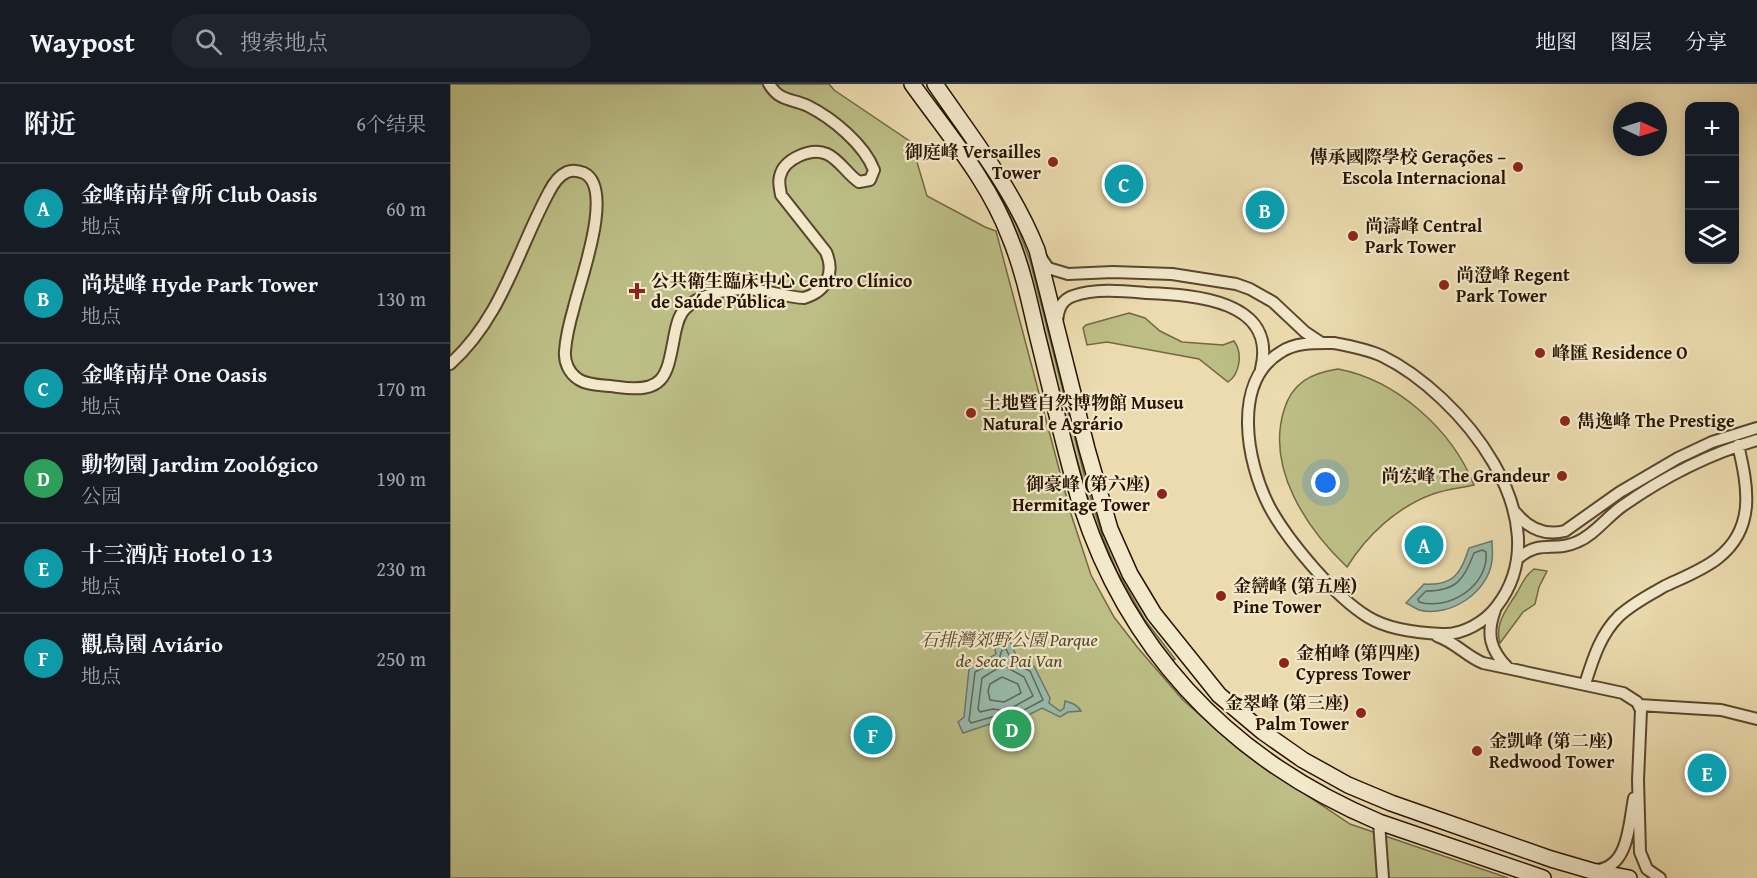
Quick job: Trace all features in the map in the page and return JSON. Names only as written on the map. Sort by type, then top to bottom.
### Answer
[{"type":"main road","points":[[912,84],[988,193],[1011,238],[1021,269],[1076,486],[1093,540],[1126,609],[1178,681],[1229,731],[1278,768],[1354,812],[1543,878]]},
{"type":"main road","points":[[935,84],[1003,182],[1017,205],[1037,250],[1087,449],[1110,529],[1130,574],[1154,614],[1219,695],[1303,760],[1348,785],[1486,837],[1592,871],[1629,878]]},
{"type":"street","points":[[450,364],[471,345],[496,307],[542,206],[555,182],[567,172],[582,172],[588,176],[596,189],[595,230],[573,309],[564,352],[570,371],[586,383],[633,389],[652,386],[666,373],[678,318],[686,308],[711,295],[742,289],[804,298],[822,289],[830,271],[830,261],[826,252],[781,195],[780,175],[784,166],[806,152],[816,151],[834,158],[859,182],[870,180],[874,170],[857,144],[837,124],[806,106],[784,99],[775,93],[769,84]]},
{"type":"street","points":[[1037,250],[1048,268],[1068,274],[1120,272],[1172,274],[1236,284],[1273,302],[1305,332],[1321,343]]},
{"type":"street","points":[[1056,325],[1061,304],[1073,296],[1083,294],[1125,291],[1208,299],[1234,308],[1256,327],[1264,353],[1260,372],[1250,396],[1248,415],[1251,456],[1266,498],[1286,533],[1335,589],[1368,617],[1398,629],[1428,634],[1447,634],[1470,628],[1495,609]]},
{"type":"street","points":[[1260,372],[1281,352],[1305,344],[1352,346],[1380,356],[1408,372],[1461,419],[1496,468],[1516,513],[1528,526],[1539,531],[1557,533],[1565,531],[1620,492],[1677,458],[1712,441],[1757,428]]},
{"type":"street","points":[[1517,559],[1534,547],[1559,546],[1578,542],[1621,507],[1657,484],[1697,463],[1738,445],[1757,440]]},
{"type":"street","points":[[1585,684],[1595,649],[1619,616],[1635,603],[1716,560],[1730,547],[1746,514],[1748,499],[1748,487],[1738,445]]},
{"type":"street","points":[[1508,668],[1498,658],[1492,645],[1490,631],[1495,609],[1510,583],[1517,559],[1516,513]]},
{"type":"street","points":[[1428,634],[1455,644],[1479,662],[1585,684],[1623,693],[1633,698],[1639,705],[1642,719],[1638,780],[1640,852],[1647,869],[1660,878]]},
{"type":"street","points":[[1639,705],[1721,710],[1757,719]]},
{"type":"street","points":[[1592,871],[1611,866],[1623,851],[1638,780]]},
{"type":"street","points":[[1379,822],[1383,878]]},
{"type":"green space","name":"石排灣郊野公園 Parque de Seac Pai Van","points":[[450,84],[829,84],[834,90],[911,142],[927,196],[996,231],[1071,514],[1091,575],[1114,617],[1138,648],[1183,700],[1242,752],[1350,824],[1508,878],[450,878]]},
{"type":"green space","points":[[999,190],[1017,226],[1030,260],[1086,482],[1103,538],[1117,571],[1145,620],[1175,659],[1172,661],[1142,620],[1111,567],[1097,529],[1063,411],[1028,265],[1012,221],[996,192]]},
{"type":"green space","points":[[1129,313],[1145,318],[1160,331],[1182,342],[1223,345],[1234,341],[1239,351],[1238,369],[1228,382],[1199,359],[1107,342],[1087,345],[1083,328],[1086,325]]},
{"type":"green space","points":[[1338,369],[1381,384],[1420,410],[1452,445],[1474,485],[1438,492],[1407,506],[1374,533],[1347,567],[1317,534],[1304,515],[1293,496],[1280,454],[1280,432],[1284,410],[1292,393],[1297,386],[1311,377]]},
{"type":"green space","points":[[1534,569],[1547,571],[1539,587],[1535,604],[1523,612],[1500,643],[1500,622],[1524,579]]},
{"type":"water","points":[[1492,541],[1489,572],[1476,592],[1466,600],[1443,610],[1431,611],[1419,610],[1406,603],[1424,584],[1442,583],[1454,576],[1463,565],[1469,548]]},
{"type":"water","points":[[998,639],[1010,641],[1017,658],[1034,666],[1050,698],[1049,703],[1060,711],[1064,708],[1065,701],[1074,704],[1081,711],[1068,712],[1060,717],[1042,708],[1007,726],[993,723],[963,733],[958,722],[964,717],[969,669],[996,654],[994,644]]},
{"type":"place","name":"御庭峰 Versailles Tower","points":[[1053,162]]},
{"type":"place","name":"傳承國際學校 Gerações – Escola Internacional","points":[[1518,167]]},
{"type":"place","name":"金峰南岸 One Oasis","points":[[1124,184]]},
{"type":"place","name":"尚堤峰 Hyde Park Tower","points":[[1265,210]]},
{"type":"place","name":"尚濤峰 Central Park Tower","points":[[1353,236]]},
{"type":"place","name":"尚澄峰 Regent Park Tower","points":[[1444,285]]},
{"type":"place","name":"公共衛生臨床中心 Centro Clínico de Saúde Pública","points":[[637,291]]},
{"type":"place","name":"峰匯 Residence O","points":[[1540,353]]},
{"type":"place","name":"土地暨自然博物館 Museu Natural e Agrário","points":[[971,413]]},
{"type":"place","name":"雋逸峰 The Prestige","points":[[1565,421]]},
{"type":"place","name":"尚宏峰 The Grandeur","points":[[1562,476]]},
{"type":"place","name":"御豪峰 (第六座) Hermitage Tower","points":[[1162,494]]},
{"type":"place","name":"金峰南岸會所 Club Oasis","points":[[1424,545]]},
{"type":"place","name":"金巒峰 (第五座) Pine Tower","points":[[1221,596]]},
{"type":"place","name":"金柏峰 (第四座) Cypress Tower","points":[[1284,663]]},
{"type":"place","name":"金翠峰 (第三座) Palm Tower","points":[[1361,713]]},
{"type":"place","name":"動物園 Jardim Zoológico","points":[[1012,729]]},
{"type":"place","name":"觀鳥園 Aviário","points":[[873,735]]},
{"type":"place","name":"金凱峰 (第二座) Redwood Tower","points":[[1477,751]]},
{"type":"place","name":"十三酒店 Hotel O 13","points":[[1707,773]]}]
